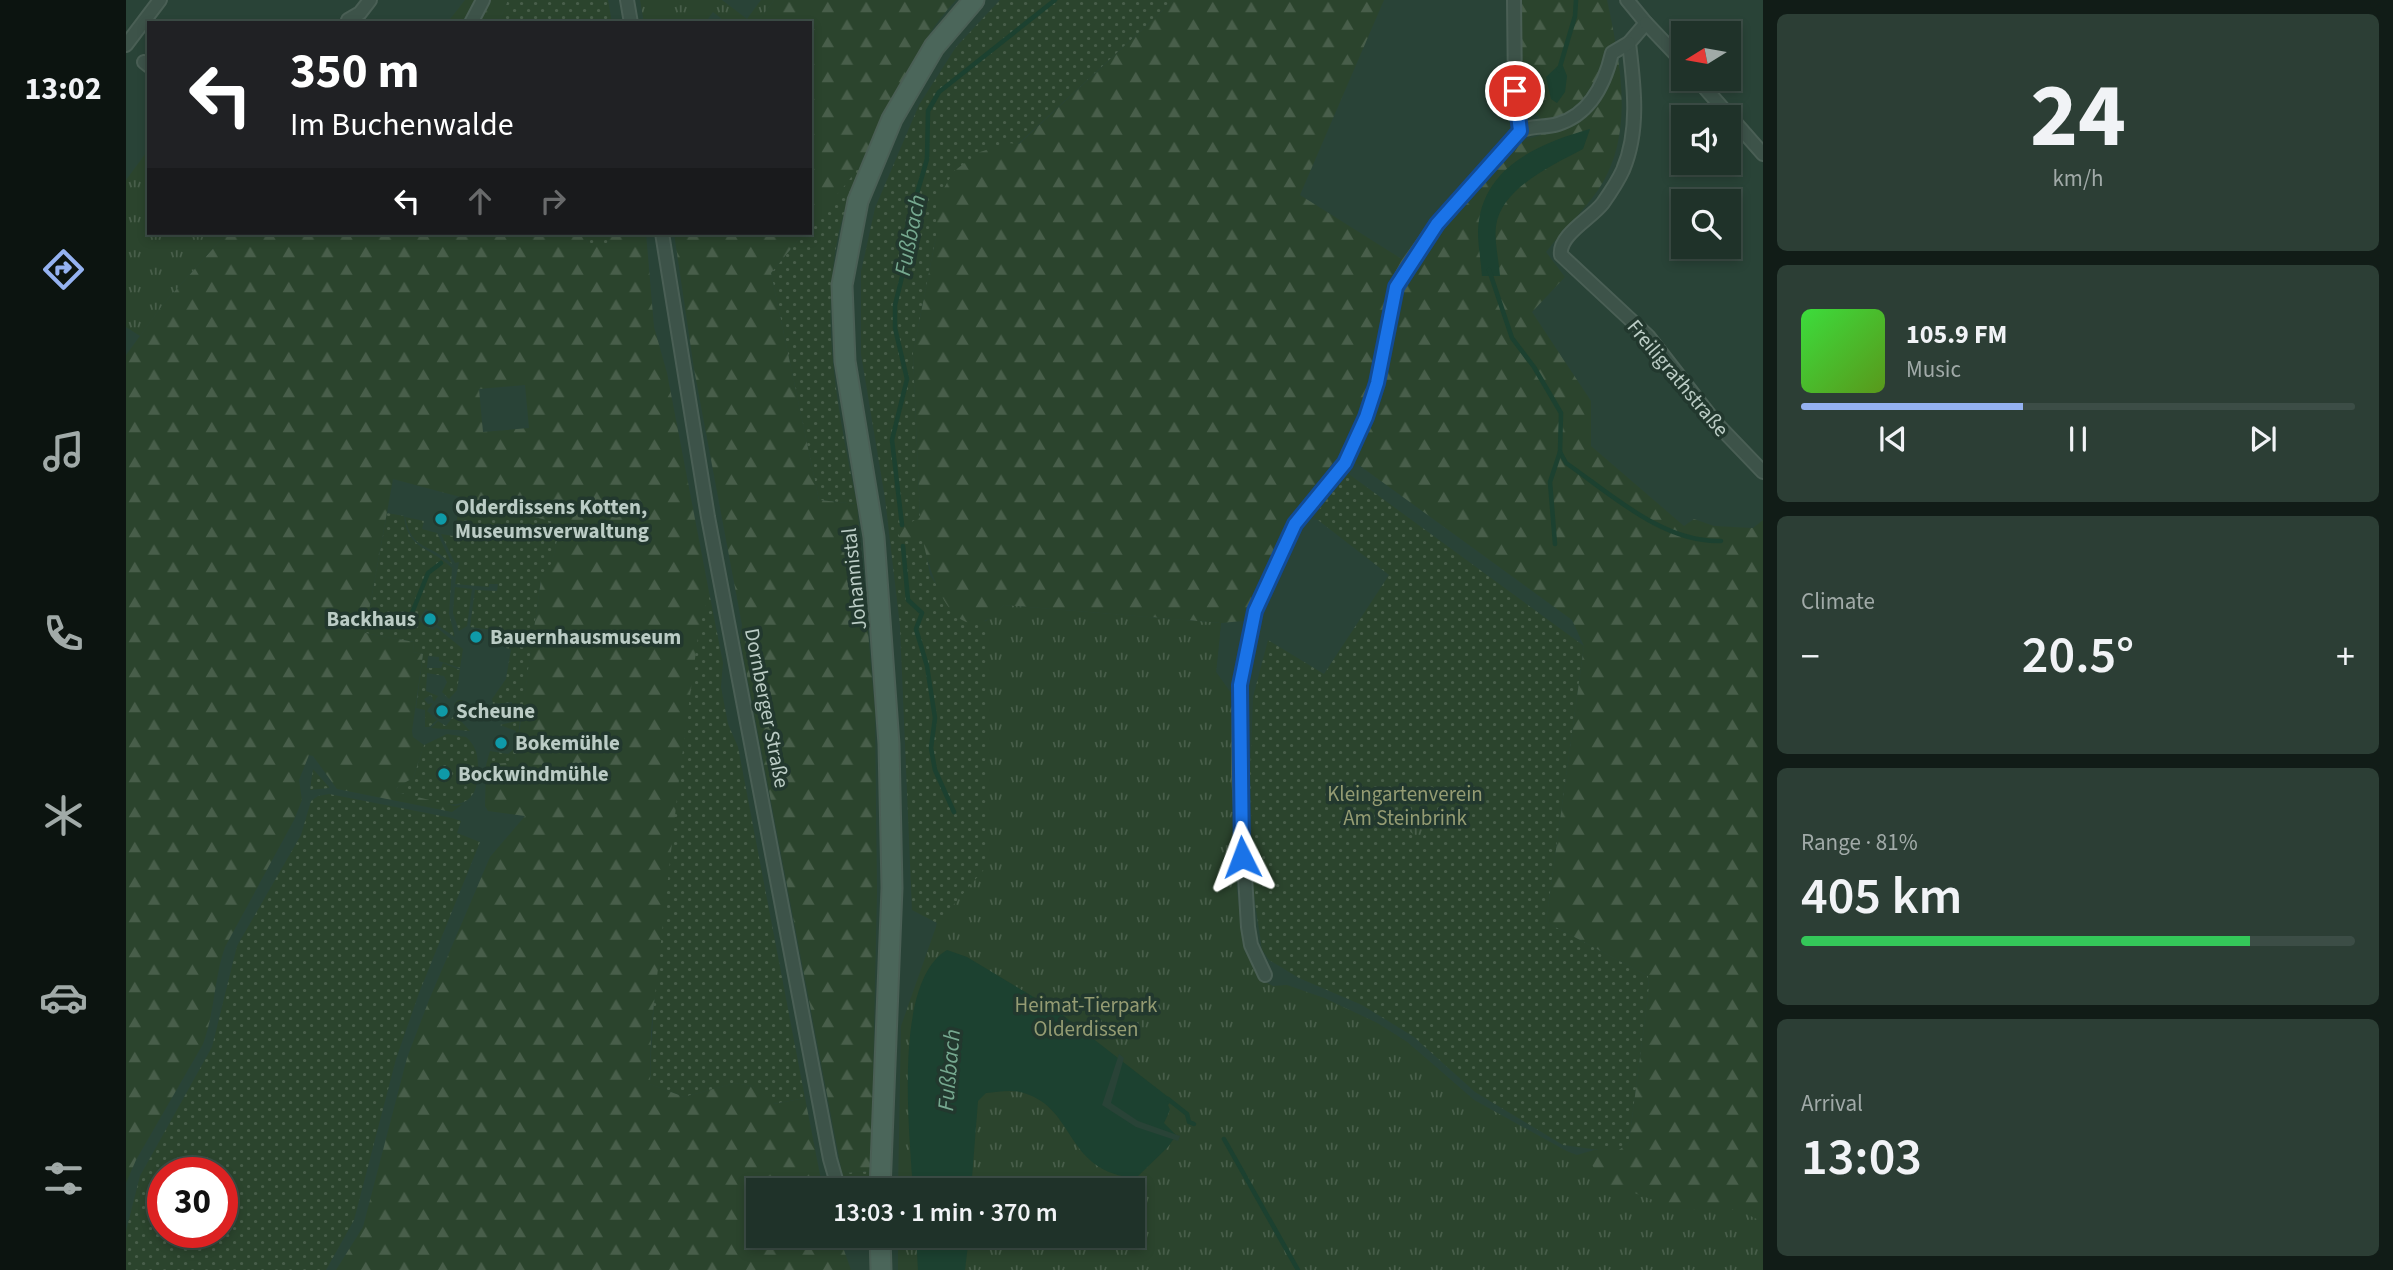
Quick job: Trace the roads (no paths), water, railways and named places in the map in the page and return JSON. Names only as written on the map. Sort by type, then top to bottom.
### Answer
[{"type":"main road","name":"Johannistal","points":[[880,1178],[892,888],[889,744],[874,537],[845,361],[842,285],[858,201],[887,128],[934,47],[974,0]]},
{"type":"main road","points":[[876,1248],[881,1270]]},
{"type":"street","points":[[126,45],[160,0]]},
{"type":"street","points":[[348,20],[360,13],[370,0]]},
{"type":"street","points":[[472,21],[483,0]]},
{"type":"street","points":[[627,0],[631,21]]},
{"type":"street","points":[[1514,0],[1515,91],[1520,131]]},
{"type":"street","points":[[1627,0],[1671,49]]},
{"type":"street","points":[[1265,975],[1251,945],[1248,928],[1238,774],[1240,685],[1255,611],[1295,524],[1345,463],[1366,417],[1377,383],[1390,309],[1402,276],[1437,224],[1520,131],[1534,125],[1557,124],[1580,112],[1601,88],[1612,53],[1629,43],[1646,23]]},
{"type":"street","name":"Freiligrathstraße","points":[[1629,43],[1634,86],[1633,131],[1623,170],[1602,204],[1564,242],[1561,255],[1648,336],[1715,422],[1763,472]]},
{"type":"street","points":[[1708,91],[1763,154]]},
{"type":"street","name":"Dornberger Straße","points":[[662,235],[713,544],[836,1178]]},
{"type":"water","points":[[1559,65],[1563,66],[1567,76],[1565,92],[1557,103],[1551,99],[1546,77]]},
{"type":"water","points":[[1590,129],[1583,149],[1530,179],[1507,200],[1496,226],[1500,276],[1482,276],[1478,232],[1481,210],[1500,175],[1532,151]]},
{"type":"water","points":[[947,950],[967,957],[1060,1013],[1172,1100],[1168,1105],[1170,1110],[1164,1123],[1176,1135],[1168,1147],[1136,1178],[1113,1173],[1083,1153],[1054,1112],[1041,1101],[1015,1091],[986,1093],[978,1101],[972,1178],[912,1178],[908,1098],[911,1025],[918,993],[930,967]]},
{"type":"water","points":[[917,1248],[968,1248],[965,1270],[918,1270]]},
{"type":"waterway","name":"Fußbach","points":[[902,525],[892,440],[907,379],[895,328],[895,305],[905,265],[907,228],[927,159],[928,111],[939,92],[1055,0]]},
{"type":"waterway","points":[[1559,70],[1575,16],[1576,0]]},
{"type":"waterway","points":[[1489,270],[1512,338],[1534,367],[1561,413],[1560,452],[1566,463],[1620,502],[1658,525],[1679,534],[1721,541]]},
{"type":"waterway","points":[[1555,544],[1550,482],[1560,452]]},
{"type":"waterway","name":"Fußbach","points":[[903,546],[908,600],[922,613],[916,629],[927,666],[935,718],[931,748],[935,770],[954,812]]},
{"type":"waterway","points":[[408,623],[428,573],[441,563]]},
{"type":"waterway","points":[[1168,1099],[1187,1114],[1189,1122],[1194,1124]]},
{"type":"waterway","points":[[1224,1139],[1298,1270]]},
{"type":"place","name":"Olderdissens Kotten, Museumsverwaltung","points":[[441,519]]},
{"type":"place","name":"Backhaus","points":[[430,619]]},
{"type":"place","name":"Bauernhausmuseum","points":[[476,637]]},
{"type":"place","name":"Scheune","points":[[442,711]]},
{"type":"place","name":"Bokemühle","points":[[501,743]]},
{"type":"place","name":"Bockwindmühle","points":[[444,774]]},
{"type":"park label","name":"Kleingartenverein Am Steinbrink","points":[[1405,806]]},
{"type":"park label","name":"Heimat-Tierpark Olderdissen","points":[[1086,1017]]}]
